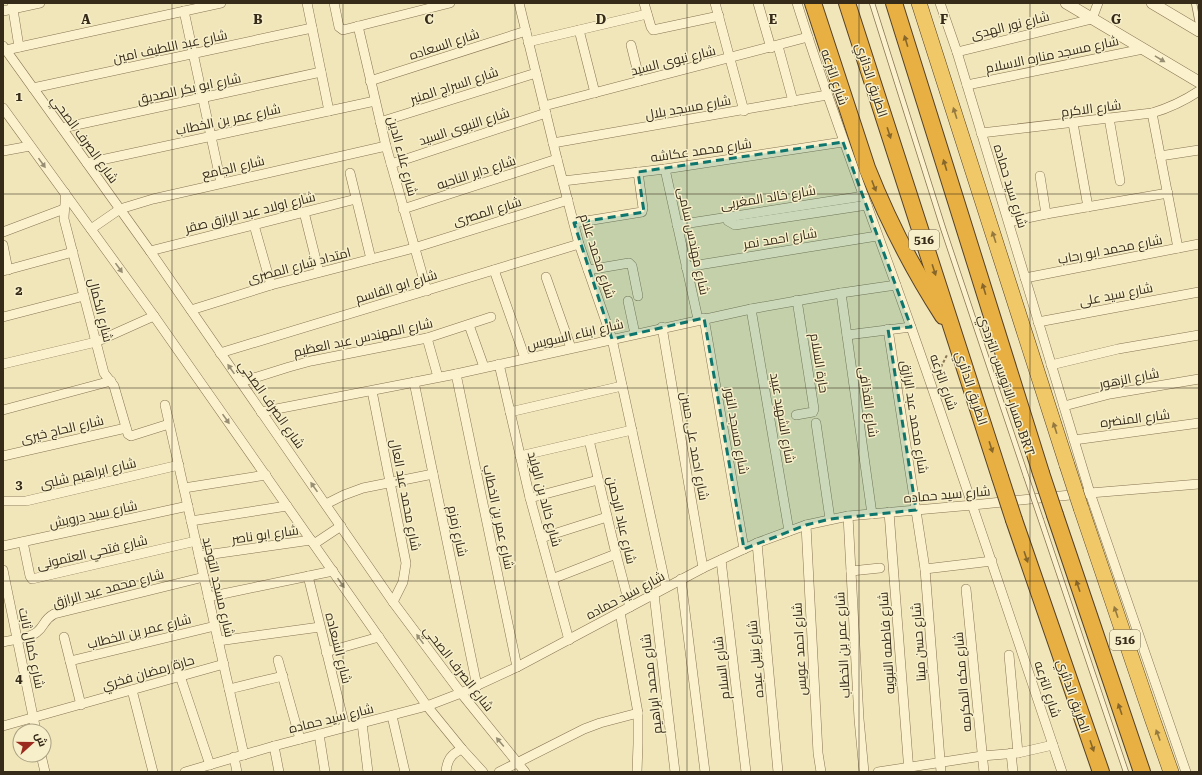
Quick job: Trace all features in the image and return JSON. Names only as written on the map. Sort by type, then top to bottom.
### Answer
[{"type":"highway","points":[[812,3],[867,168],[877,193],[899,242],[912,266],[955,335]]},
{"type":"highway","name":"الطريق الدائري","points":[[847,3],[1014,520],[1100,772]]},
{"type":"highway","name":"516","points":[[894,3],[1033,475],[1142,772]]},
{"type":"highway","name":"516","points":[[919,3],[1081,508],[1149,711],[1172,772]]},
{"type":"street","points":[[3,11],[12,6],[40,3]]},
{"type":"street","points":[[4,48],[20,47],[221,3]]},
{"type":"street","points":[[307,3],[329,111]]},
{"type":"street","points":[[334,3],[340,28],[344,30],[450,3]]},
{"type":"street","name":"شارع محمد علام","points":[[519,3],[579,244],[612,339],[666,587]]},
{"type":"street","points":[[644,3],[651,28],[654,30],[719,16]]},
{"type":"street","points":[[715,3],[744,110]]},
{"type":"street","points":[[758,3],[793,101]]},
{"type":"street","name":"شارع الترعه","points":[[797,3],[843,142],[896,285],[973,505],[1062,772]]},
{"type":"street","name":"شارع سيد حماده","points":[[940,3],[957,52],[1090,493],[1186,772]]},
{"type":"street","points":[[1066,3],[1199,82]]},
{"type":"street","points":[[1092,19],[1098,3]]},
{"type":"street","points":[[1152,3],[1166,8],[1199,30]]},
{"type":"street","points":[[12,6],[20,47]]},
{"type":"street","points":[[184,11],[221,183]]},
{"type":"street","points":[[528,42],[647,14]]},
{"type":"street","name":"شارع نور الهدى","points":[[957,52],[1092,19]]},
{"type":"street","name":"شارع علاء الدين","points":[[358,26],[386,146],[427,291]]},
{"type":"street","name":"شارع عبد اللطيف امين","points":[[33,88],[312,28]]},
{"type":"street","points":[[579,30],[595,93]]},
{"type":"street","name":"شارع السعاده","points":[[370,81],[526,31]]},
{"type":"street","name":"شارع نبوى السيد","points":[[545,109],[595,93],[808,37]]},
{"type":"street","points":[[631,45],[640,81]]},
{"type":"street","name":"شارع الصرف الصحي","points":[[4,48],[150,251],[326,504],[392,602],[461,693],[525,772]]},
{"type":"street","name":"شارع مسجد مناره الاسلام","points":[[967,86],[1143,49]]},
{"type":"street","name":"شارع ابو بكر الصديق","points":[[62,128],[321,72]]},
{"type":"street","name":"شارع السراج المنير","points":[[380,122],[536,73]]},
{"type":"street","name":"شارع الاكرم","points":[[981,133],[1152,113],[1169,108],[1199,91]]},
{"type":"street","name":"شارع مسجد بلال","points":[[554,143],[827,95]]},
{"type":"street","name":"شارع عمر بن الخطاب","points":[[87,163],[375,101]]},
{"type":"street","points":[[3,108],[154,316],[428,706],[462,749],[483,772]]},
{"type":"street","name":"شارع النبوى السيد","points":[[391,164],[545,109]]},
{"type":"street","points":[[1152,113],[1178,248]]},
{"type":"street","points":[[1109,118],[1120,181]]},
{"type":"street","points":[[1073,123],[1088,207]]},
{"type":"street","name":"شارع محمد عكاشه","points":[[563,181],[665,169],[843,142]]},
{"type":"street","points":[[3,151],[30,146]]},
{"type":"street","name":"شارع الجامع","points":[[91,229],[120,209],[153,199],[386,146]]},
{"type":"street","points":[[1160,156],[1199,150]]},
{"type":"street","name":"شارع داير الناحيه","points":[[403,209],[557,159]]},
{"type":"street","name":"شارع مهندس سامى","points":[[665,169],[686,267],[701,319]]},
{"type":"street","points":[[574,223],[642,212],[643,208],[638,172]]},
{"type":"street","points":[[350,173],[371,259]]},
{"type":"street","points":[[1040,176],[1046,214]]},
{"type":"street","name":"شارع الكمال","points":[[65,193],[66,199],[64,219],[104,373],[114,386],[126,428]]},
{"type":"street","points":[[1008,222],[1168,193]]},
{"type":"street","name":"شارع خالد المغربى","points":[[677,225],[727,216],[864,196]]},
{"type":"street","name":"شارع اولاد عبد الرازق صقر","points":[[150,251],[356,198]]},
{"type":"street","name":"شارع المصرى","points":[[414,248],[568,200]]},
{"type":"street","points":[[727,216],[728,221],[735,225],[867,205]]},
{"type":"street","points":[[3,232],[64,209]]},
{"type":"street","points":[[304,212],[319,272]]},
{"type":"street","points":[[254,225],[271,284]]},
{"type":"street","name":"شارع احمد نمر","points":[[686,267],[877,236]]},
{"type":"street","name":"شارع ابو القاسم","points":[[220,353],[579,244]]},
{"type":"street","name":"شارع محمد ابو رحاب","points":[[1025,278],[1199,244]]},
{"type":"street","points":[[3,246],[6,270],[73,252]]},
{"type":"street","name":"امتداد شارع المصرى","points":[[191,310],[271,284],[414,248]]},
{"type":"street","points":[[588,270],[629,263],[632,266],[638,296]]},
{"type":"street","points":[[494,270],[525,358]]},
{"type":"street","points":[[546,277],[571,348]]},
{"type":"street","name":"شارع ابناء السويس","points":[[262,412],[456,374],[662,327],[750,309],[797,300],[896,285]]},
{"type":"street","name":"شارع سيد على","points":[[1038,322],[1199,292]]},
{"type":"street","name":"شارع القذافى","points":[[841,293],[872,514]]},
{"type":"street","points":[[3,316],[84,296]]},
{"type":"street","points":[[628,300],[635,334]]},
{"type":"street","name":"حارة السلام","points":[[796,415],[813,412],[814,409],[797,300]]},
{"type":"street","name":"شارع الشهيد عبيد","points":[[750,309],[789,531]]},
{"type":"street","points":[[3,364],[96,342],[154,316]]},
{"type":"street","name":"شارع المهندس عبد العظيم","points":[[241,382],[311,361],[427,338],[492,317]]},
{"type":"street","name":"شارع مسجد النور","points":[[701,319],[744,549]]},
{"type":"street","points":[[469,325],[484,367]]},
{"type":"street","name":"شارع احمد على حسن","points":[[662,327],[703,568]]},
{"type":"street","points":[[847,335],[911,327]]},
{"type":"street","name":"شارع محمد عبد الرازق","points":[[888,329],[916,510]]},
{"type":"street","points":[[1051,365],[1118,349],[1199,335]]},
{"type":"street","points":[[427,338],[438,377]]},
{"type":"street","name":"شارع خالد بن الوليد","points":[[499,364],[530,498],[569,640]]},
{"type":"street","name":"شارع عمر بن الخطاب","points":[[456,374],[517,667]]},
{"type":"street","name":"شارع الزهور","points":[[1064,406],[1110,394],[1199,379]]},
{"type":"street","points":[[3,410],[111,381]]},
{"type":"street","name":"شارع زمزم","points":[[414,382],[477,686]]},
{"type":"street","points":[[510,412],[622,386]]},
{"type":"street","name":"شارع محمد عبد العال","points":[[372,391],[406,563],[403,582],[392,602]]},
{"type":"street","name":"شارع مسجد التوحيد","points":[[165,405],[244,754]]},
{"type":"street","points":[[816,423],[830,519]]},
{"type":"street","name":"شارع المنضره","points":[[1074,440],[1199,423]]},
{"type":"street","points":[[126,428],[128,434],[131,436],[170,424]]},
{"type":"street","name":"شارع الحاج خيرى","points":[[3,456],[126,428]]},
{"type":"street","points":[[520,456],[632,430]]},
{"type":"street","name":"شارع عباد الرحمن","points":[[589,440],[630,607]]},
{"type":"street","name":"شارع ابراهيم شلبى","points":[[3,501],[26,501],[179,465]]},
{"type":"street","points":[[326,504],[354,491],[433,474]]},
{"type":"street","points":[[184,488],[266,475]]},
{"type":"street","points":[[530,498],[598,480]]},
{"type":"street","name":"شارع سيد حماده","points":[[190,771],[244,754],[428,706],[461,693],[517,667],[703,568],[757,543],[806,525],[848,516],[1199,484]]},
{"type":"street","name":"شارع سيد درويش","points":[[3,546],[188,506]]},
{"type":"street","points":[[191,521],[288,506]]},
{"type":"street","name":"شارع حسن مينا","points":[[916,510],[925,569],[941,767]]},
{"type":"street","name":"شارع فاطمه النبويه","points":[[889,512],[909,770]]},
{"type":"street","name":"شارع عمر بن الخطاب","points":[[848,516],[859,719],[864,772]]},
{"type":"street","points":[[541,538],[607,517]]},
{"type":"street","name":"شارع احمد عويس","points":[[806,525],[818,753],[821,772]]},
{"type":"street","points":[[312,542],[341,526]]},
{"type":"street","name":"شارع فتحي العتمونى","points":[[23,542],[30,578],[33,578],[196,541]]},
{"type":"street","name":"شارع ابو ناصر","points":[[199,556],[312,542]]},
{"type":"street","name":"شارع نبيل عبده","points":[[757,543],[778,772]]},
{"type":"street","points":[[552,579],[616,554]]},
{"type":"street","name":"شارع السلام","points":[[721,560],[746,772]]},
{"type":"street","points":[[925,569],[992,561]]},
{"type":"street","points":[[851,571],[880,568]]},
{"type":"street","name":"شارع كمال ثابت","points":[[3,570],[34,723]]},
{"type":"street","points":[[208,597],[333,571]]},
{"type":"street","name":"شارع السعاده","points":[[308,576],[345,727]]},
{"type":"street","name":"شارع محمد عبد الرازق","points":[[3,642],[34,634],[40,629],[45,621],[54,614],[204,577]]},
{"type":"street","points":[[681,579],[705,772]]},
{"type":"street","name":"شارع مكه المكرمه","points":[[966,589],[984,772]]},
{"type":"street","name":"شارع محمد ابراهيم","points":[[654,594],[675,772]]},
{"type":"street","points":[[620,612],[638,713],[637,772]]},
{"type":"street","name":"شارع عمر بن الخطاب","points":[[70,661],[215,626]]},
{"type":"street","points":[[218,641],[320,627]]},
{"type":"street","points":[[64,637],[80,705]]},
{"type":"street","points":[[326,652],[379,637]]},
{"type":"street","points":[[1009,655],[1014,753],[1013,772]]},
{"type":"street","points":[[278,660],[300,739]]},
{"type":"street","points":[[176,664],[210,764]]},
{"type":"street","name":"حارة رمضان فخري","points":[[3,726],[224,664]]},
{"type":"street","points":[[229,689],[283,676]]},
{"type":"street","points":[[132,690],[153,772]]},
{"type":"street","points":[[499,772],[584,729],[600,723],[638,713]]},
{"type":"street","points":[[392,716],[405,772]]},
{"type":"street","points":[[362,723],[368,772]]},
{"type":"street","points":[[319,734],[325,772]]},
{"type":"street","points":[[878,772],[941,767],[982,756],[1014,753],[1053,745]]},
{"type":"street","points":[[274,746],[279,772]]},
{"type":"street","points":[[446,772],[447,763],[452,754],[462,749]]},
{"type":"street","points":[[234,758],[236,772]]},
{"type":"lane","name":"مسار الاتوبيس الترددي BRT","points":[[872,3],[943,228],[1033,475]]},
{"type":"lane","points":[[1194,3],[1199,30]]},
{"type":"lane","points":[[1048,518],[1126,772]]},
{"type":"path","points":[[941,366],[948,352]]},
{"type":"highlighted area","points":[[843,142],[911,327],[888,329],[916,510],[830,519],[806,525],[744,549],[704,318],[612,339],[574,223],[644,212],[638,172]]}]
